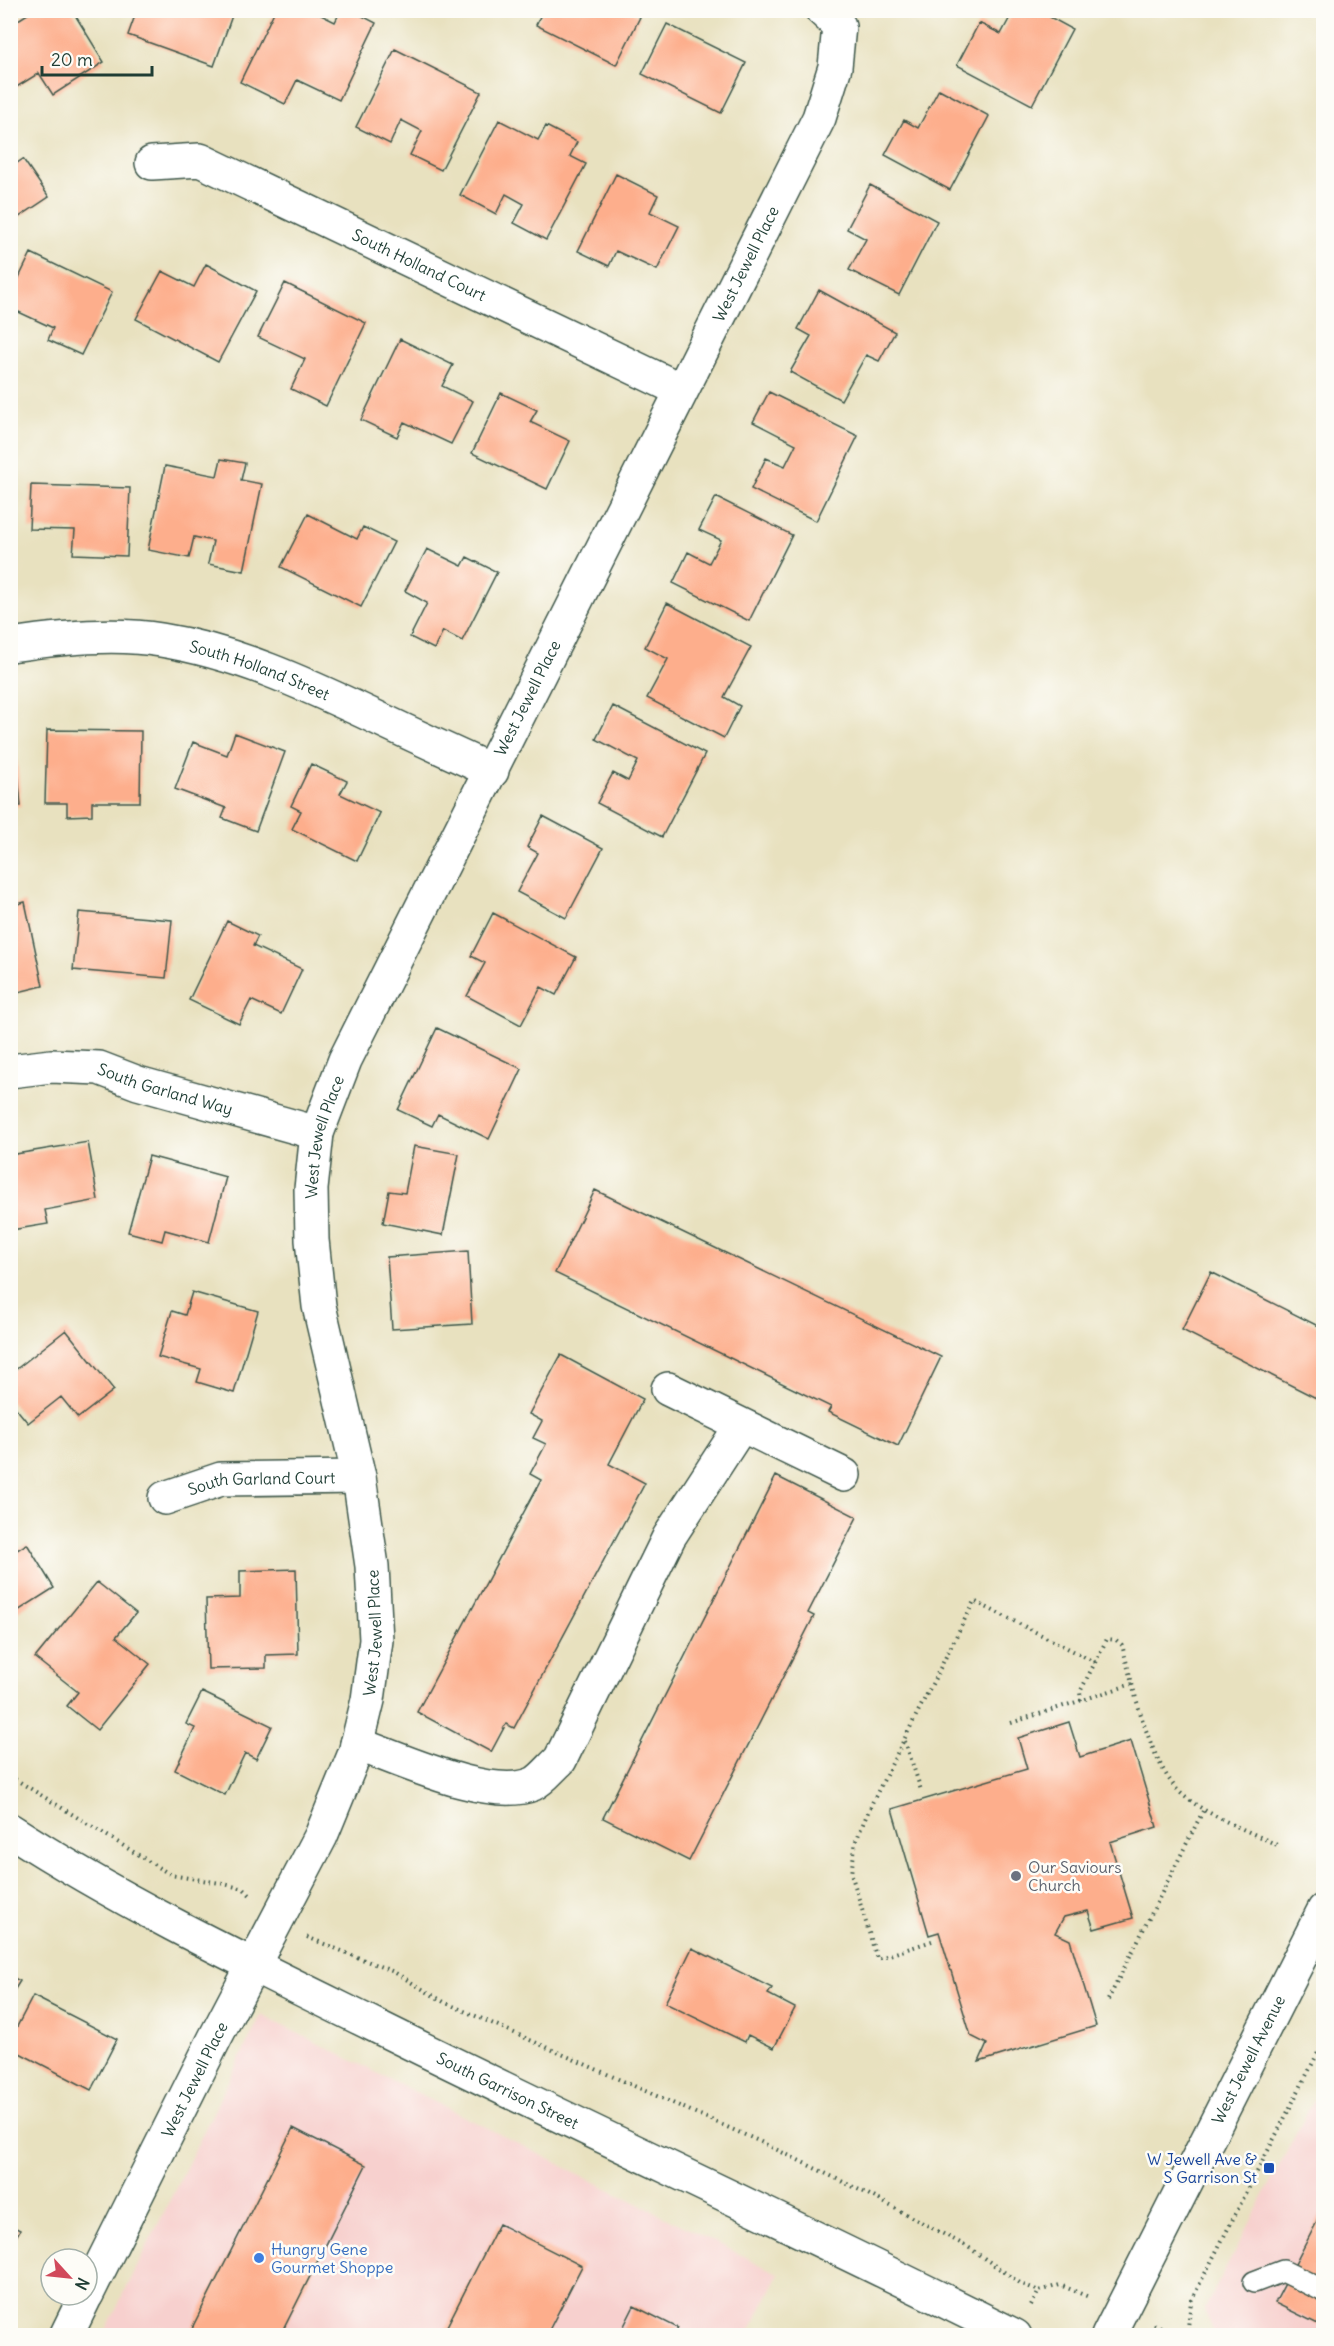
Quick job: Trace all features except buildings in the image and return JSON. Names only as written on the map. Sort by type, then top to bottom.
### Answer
[{"type":"street","name":"West Jewell Place","points":[[99,2270],[252,1966],[321,1836],[357,1744],[368,1700],[376,1640],[372,1566],[359,1477],[319,1306],[311,1189],[317,1132],[345,1060],[492,771],[681,390],[766,229],[819,118],[836,67],[831,18]]},
{"type":"street","name":"South Holland Court","points":[[152,163],[200,160],[681,390]]},
{"type":"street","name":"South Holland Street","points":[[10,645],[110,637],[159,639],[204,648],[271,669],[492,771]]},
{"type":"street","name":"South Garland Way","points":[[10,1071],[51,1066],[99,1068],[138,1083],[317,1132]]},
{"type":"street","points":[[668,1389],[844,1475]]},
{"type":"street","points":[[357,1744],[468,1783],[502,1790],[534,1784],[560,1760],[669,1537],[741,1426]]},
{"type":"street","name":"South Garland Court","points":[[165,1498],[221,1479],[359,1477]]},
{"type":"street","name":"South Garrison Street","points":[[10,1830],[72,1870],[252,1966],[583,2129],[828,2243],[1015,2336]]},
{"type":"street","name":"West Jewell Avenue","points":[[1108,2336],[1323,1910]]},
{"type":"street","name":"West Jewell Place","points":[[66,2336],[80,2307]]},
{"type":"lane","points":[[1254,2282],[1283,2271],[1323,2291]]},
{"type":"path","points":[[932,1941],[877,1959],[851,1873],[856,1841],[871,1804],[975,1601],[1095,1662]]},
{"type":"path","points":[[1081,1701],[1080,1692],[1107,1639],[1116,1640],[1122,1645],[1132,1684],[1165,1774],[1185,1797],[1204,1809],[1277,1845]]},
{"type":"path","points":[[1011,1723],[1132,1684]]},
{"type":"path","points":[[905,1740],[921,1790]]},
{"type":"path","points":[[10,1776],[171,1875],[244,1889],[254,1899]]},
{"type":"path","points":[[1108,2000],[1204,1809]]},
{"type":"path","points":[[313,1941],[343,1949],[394,1972],[444,2002],[761,2142],[868,2194],[958,2242],[1020,2283],[1039,2291],[1060,2285]]},
{"type":"path","points":[[1187,2336],[1191,2301],[1323,2041]]},
{"type":"shaded area","points":[[261,2015],[779,2274],[748,2335],[103,2336]]},
{"type":"shaded area","points":[[1323,2082],[1323,2335],[1215,2335],[1204,2310]]},
{"type":"place","name":"Our Saviours Church","points":[[1016,1876]]},
{"type":"place","name":"W Jewell Ave & S Garrison St","points":[[1269,2168]]},
{"type":"place","name":"Hungry Gene Gourmet Shoppe","points":[[259,2258]]}]
